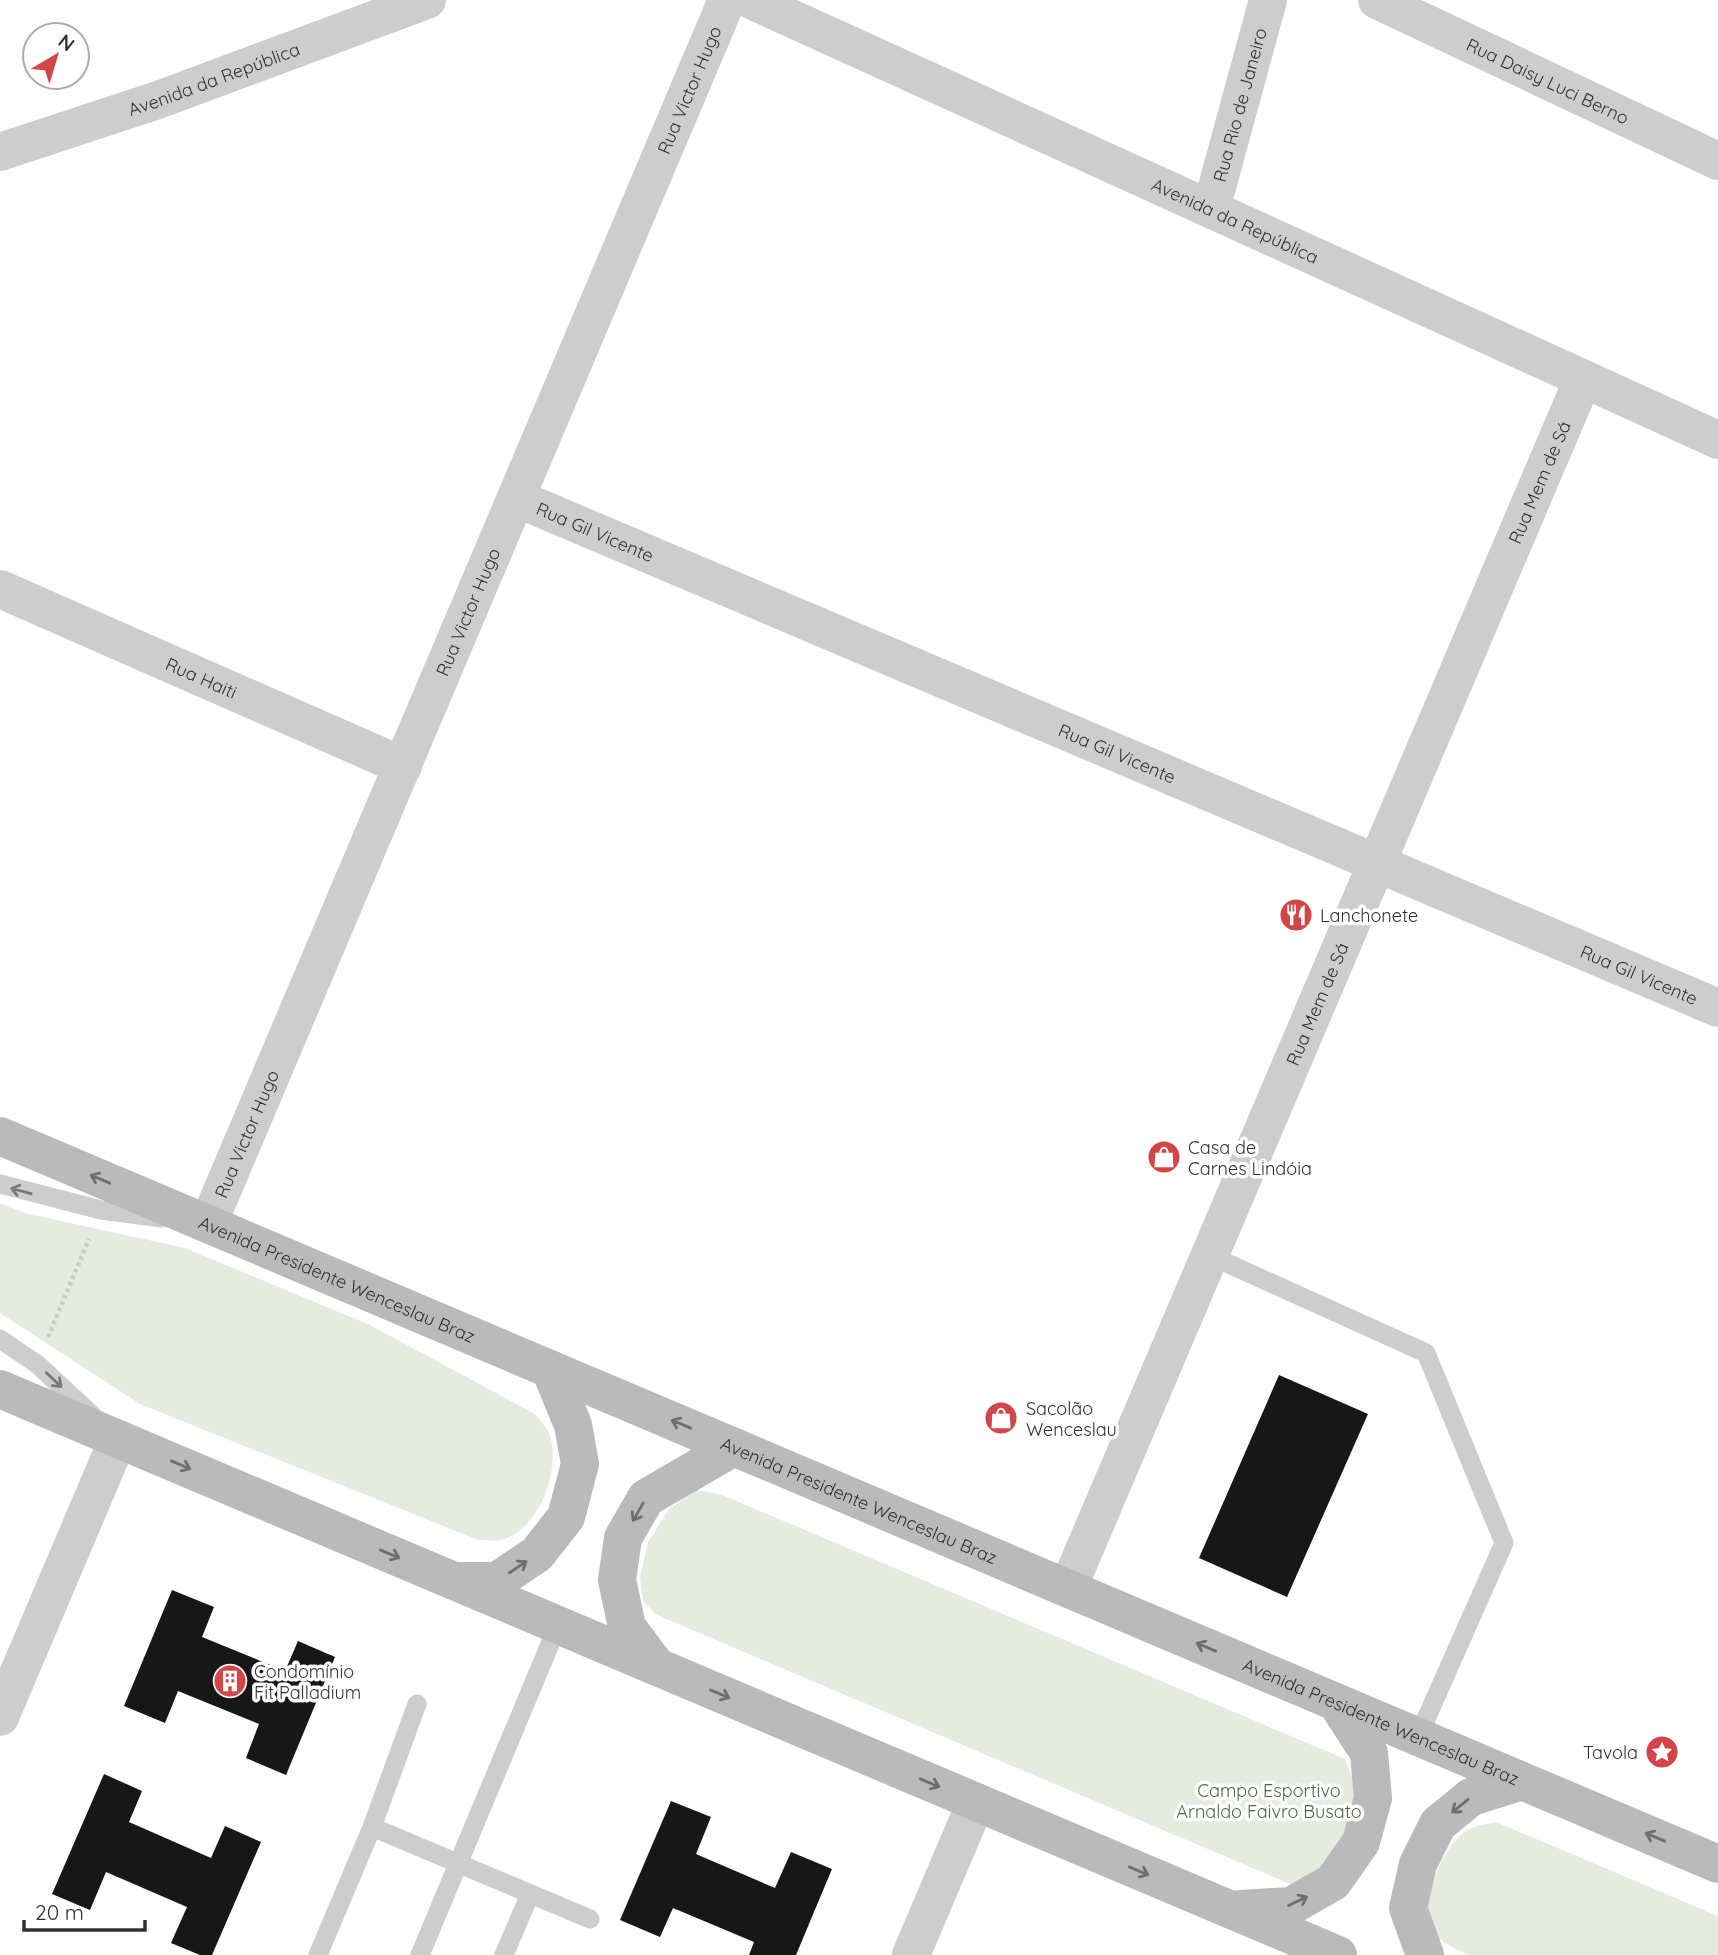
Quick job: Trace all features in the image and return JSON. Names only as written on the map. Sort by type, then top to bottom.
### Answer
[{"type":"main road","name":"Avenida Presidente Wenceslau Braz","points":[[0,1136],[1718,1864]]},
{"type":"main road","points":[[454,1581],[497,1581],[537,1554],[566,1517],[580,1464],[573,1425],[550,1369]]},
{"type":"main road","points":[[0,1389],[1338,1955]]},
{"type":"main road","points":[[657,1667],[627,1627],[617,1580],[623,1538],[646,1498],[734,1447]]},
{"type":"main road","points":[[1231,1910],[1291,1906],[1333,1882],[1361,1842],[1373,1798],[1369,1753],[1336,1702]]},
{"type":"main road","points":[[1425,1955],[1408,1908],[1418,1864],[1437,1824],[1471,1797],[1522,1781]]},
{"type":"street","name":"Avenida da República","points":[[0,152],[158,100],[427,0]]},
{"type":"street","name":"Rua Victor Hugo","points":[[208,1224],[727,0]]},
{"type":"street","name":"Avenida da República","points":[[751,0],[1718,440]]},
{"type":"street","name":"Rua Rio de Janeiro","points":[[1211,209],[1268,0]]},
{"type":"street","name":"Rua Daisy Luci Berno","points":[[1377,0],[1718,161]]},
{"type":"street","name":"Rua Mem de Sá","points":[[1068,1588],[1583,379]]},
{"type":"street","name":"Rua Gil Vicente","points":[[516,498],[1718,1008]]},
{"type":"street","name":"Rua Haiti","points":[[0,589],[403,766]]},
{"type":"street","points":[[0,1717],[118,1438]]},
{"type":"street","points":[[911,1955],[976,1802]]},
{"type":"lane","points":[[0,1184],[101,1210],[208,1224]]},
{"type":"lane","points":[[1209,1255],[1426,1353],[1504,1543],[1418,1737]]},
{"type":"lane","points":[[0,1339],[37,1364],[118,1438]]},
{"type":"lane","points":[[420,1955],[558,1625]]},
{"type":"lane","points":[[318,1955],[372,1827],[416,1704]]},
{"type":"lane","points":[[372,1827],[590,1919]]},
{"type":"lane","points":[[504,1955],[530,1894]]},
{"type":"path","points":[[37,1364],[101,1210]]},
{"type":"green space","points":[[0,1203],[25,1213],[185,1248],[370,1325],[535,1414],[549,1433],[553,1450],[550,1480],[537,1510],[517,1533],[495,1541],[478,1540],[140,1404],[0,1313]]},
{"type":"green space","name":"Campo Esportivo Arnaldo Faivro Busato","points":[[697,1490],[720,1494],[1345,1759],[1356,1794],[1352,1820],[1346,1833],[1319,1876],[1290,1884],[657,1615],[643,1601],[640,1578],[648,1542],[669,1509]]},
{"type":"green space","points":[[1496,1822],[1718,1916],[1718,1955],[1469,1955],[1447,1944],[1434,1932],[1428,1915],[1428,1902],[1436,1873],[1451,1845],[1460,1835],[1472,1828]]},
{"type":"building","points":[[1279,1375],[1368,1414],[1287,1597],[1199,1558]]},
{"type":"building","name":"Condomínio Fit Palladium","points":[[172,1590],[214,1607],[202,1637],[285,1671],[298,1641],[335,1657],[286,1775],[246,1758],[259,1724],[178,1691],[165,1723],[124,1706]]},
{"type":"building","points":[[104,1774],[142,1791],[129,1822],[211,1858],[225,1826],[261,1842],[212,1955],[200,1955],[171,1943],[187,1907],[106,1872],[90,1910],[52,1894]]},
{"type":"building","points":[[671,1801],[711,1817],[696,1854],[775,1888],[791,1852],[832,1869],[796,1955],[749,1955],[754,1942],[673,1908],[660,1937],[620,1920]]},
{"type":"place","name":"Lanchonete","points":[[1296,915]]},
{"type":"place","name":"Casa de Carnes Lindóia","points":[[1164,1157]]},
{"type":"place","name":"Sacolão Wenceslau","points":[[1001,1418]]},
{"type":"place","name":"Condomínio Fit Palladium","points":[[230,1681]]},
{"type":"place","name":"Tavola","points":[[1662,1752]]}]
